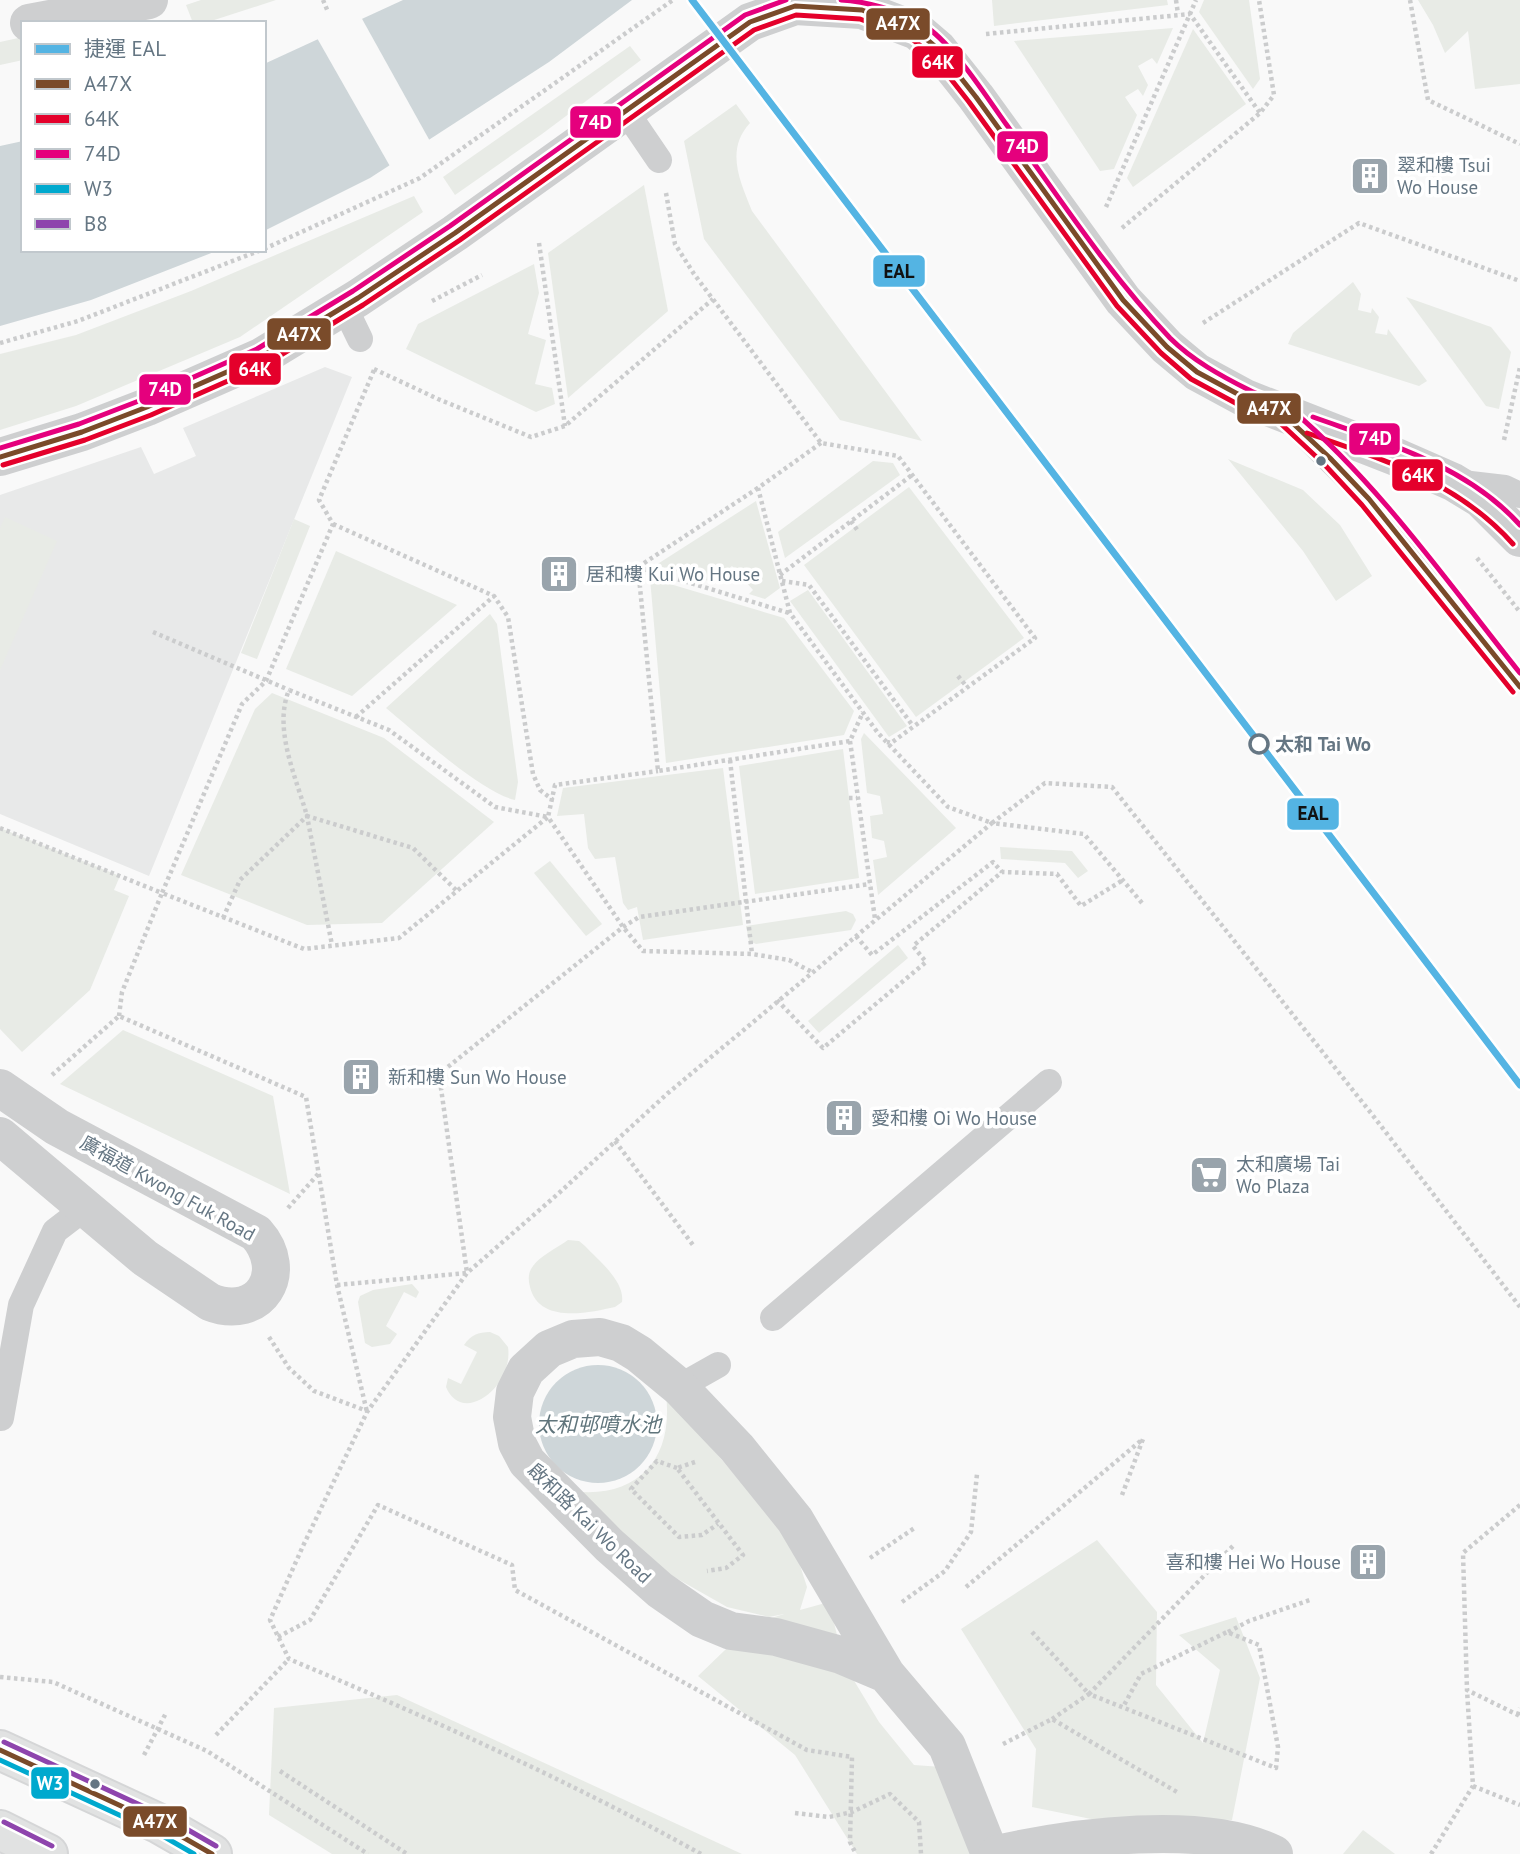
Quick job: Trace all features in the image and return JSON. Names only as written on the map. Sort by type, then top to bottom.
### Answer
[{"type":"main road","points":[[0,1750],[160,1824],[212,1854]]},
{"type":"main road","points":[[0,1829],[48,1854]]},
{"type":"street","points":[[0,29],[31,17],[149,0]]},
{"type":"street","points":[[0,457],[82,432],[261,357],[352,323],[455,233],[625,110],[750,22],[795,6],[862,10],[917,31],[938,49],[976,97],[1123,300],[1167,347],[1197,372],[1284,415],[1454,482],[1481,499],[1520,538]]},
{"type":"street","name":"廣福道 Kwong Fuk Road","points":[[0,1088],[57,1128],[256,1233],[270,1254],[271,1275],[267,1285],[259,1296],[239,1307],[221,1307],[210,1302],[145,1258],[0,1136]]},
{"type":"street","name":"啟和路 Kai Wo Road","points":[[886,1674],[828,1651],[776,1637],[731,1631],[702,1619],[660,1590],[609,1545],[527,1462],[517,1443],[512,1417],[515,1392],[526,1370],[549,1349],[573,1339],[600,1337],[621,1343],[639,1354],[680,1387],[737,1448],[795,1520],[886,1674],[947,1746],[990,1854]]},
{"type":"street","points":[[997,1854],[1098,1837],[1194,1835],[1255,1845],[1274,1854]]},
{"type":"lane","points":[[625,110],[659,160]]},
{"type":"lane","points":[[1284,415],[1365,495],[1426,569]]},
{"type":"lane","points":[[1454,482],[1505,488],[1520,495]]},
{"type":"lane","points":[[773,1318],[1049,1082]]},
{"type":"lane","points":[[1,1418],[21,1305],[55,1231],[85,1208]]},
{"type":"lane","points":[[680,1387],[718,1364]]},
{"type":"path","points":[[323,0],[328,12]]},
{"type":"path","points":[[266,247],[420,177],[673,0]]},
{"type":"path","points":[[1176,0],[1178,14]]},
{"type":"path","points":[[1104,211],[1196,0]]},
{"type":"path","points":[[1119,231],[1260,114],[1274,96],[1259,0]]},
{"type":"path","points":[[1410,0],[1427,100],[1520,144]]},
{"type":"path","points":[[986,34],[1190,14]]},
{"type":"path","points":[[1190,14],[1260,114]]},
{"type":"path","points":[[659,160],[675,244],[821,443],[898,456],[1035,638],[891,743],[886,741]]},
{"type":"path","points":[[1202,324],[1359,223],[1520,281]]},
{"type":"path","points":[[539,243],[565,426]]},
{"type":"path","points":[[0,343],[78,321],[254,252]]},
{"type":"path","points":[[422,307],[482,275]]},
{"type":"path","points":[[552,800],[540,790],[533,774],[508,617],[494,596],[333,524],[319,500],[374,369],[531,437],[565,426],[713,299]]},
{"type":"path","points":[[1504,440],[1520,371]]},
{"type":"path","points":[[638,567],[821,443]]},
{"type":"path","points":[[781,578],[912,475]]},
{"type":"path","points":[[758,488],[790,613],[886,741],[948,807],[992,823],[1084,834],[1142,903]]},
{"type":"path","points":[[851,521],[858,531]]},
{"type":"path","points":[[48,1078],[119,1016],[122,992],[242,704],[266,681],[333,524]]},
{"type":"path","points":[[1474,553],[1520,612]]},
{"type":"path","points":[[638,567],[790,613]]},
{"type":"path","points":[[638,567],[658,771]]},
{"type":"path","points":[[781,578],[809,585],[913,726]]},
{"type":"path","points":[[356,717],[494,596]]},
{"type":"path","points":[[153,632],[389,730],[495,807],[548,817],[643,951],[752,954],[789,960],[812,972]]},
{"type":"path","points":[[958,676],[967,687]]},
{"type":"path","points":[[289,690],[286,698],[285,737],[307,816],[332,945]]},
{"type":"path","points":[[863,712],[850,741],[875,919]]},
{"type":"path","points":[[0,828],[304,949],[399,938],[548,817],[555,785],[850,741]]},
{"type":"path","points":[[730,761],[752,954]]},
{"type":"path","points":[[701,1854],[642,1821],[438,1721],[289,1659],[271,1620],[303,1546],[368,1412],[467,1273],[777,1000],[992,823],[1045,783],[1112,787],[1520,1307]]},
{"type":"path","points":[[849,798],[857,798]]},
{"type":"path","points":[[307,816],[413,848],[456,890]]},
{"type":"path","points":[[223,918],[240,880],[307,816]]},
{"type":"path","points":[[856,936],[873,955],[993,862],[1002,872]]},
{"type":"path","points":[[777,1000],[823,1048],[926,962],[913,946],[1002,872],[1057,874],[1081,906],[1123,880]]},
{"type":"path","points":[[467,1273],[439,1074],[639,917],[870,884]]},
{"type":"path","points":[[119,1016],[306,1097],[337,1285],[368,1412]]},
{"type":"path","points":[[614,1141],[693,1245]]},
{"type":"path","points":[[282,1215],[319,1172]]},
{"type":"path","points":[[337,1285],[467,1273]]},
{"type":"path","points":[[267,1333],[289,1368],[314,1391],[368,1412]]},
{"type":"path","points":[[966,1587],[1143,1439],[1122,1494]]},
{"type":"path","points":[[677,1468],[737,1448]]},
{"type":"path","points":[[660,1590],[695,1572],[726,1568],[743,1555],[677,1468],[657,1461],[631,1489],[679,1537],[702,1535],[718,1524]]},
{"type":"path","points":[[902,1602],[945,1571],[971,1532],[977,1474]]},
{"type":"path","points":[[278,1637],[310,1620],[378,1505],[512,1565],[515,1590],[807,1750],[852,1757],[850,1842],[856,1854]]},
{"type":"path","points":[[1431,1854],[1472,1786],[1463,1553],[1520,1506]]},
{"type":"path","points":[[870,1558],[916,1527]]},
{"type":"path","points":[[1003,1744],[1052,1719],[1089,1694],[1233,1546]]},
{"type":"path","points":[[1123,1707],[1141,1674],[1250,1621],[1310,1600]]},
{"type":"path","points":[[1032,1632],[1089,1694],[1276,1768],[1278,1747],[1259,1645],[1227,1632]]},
{"type":"path","points":[[216,1735],[289,1659]]},
{"type":"path","points":[[0,1677],[52,1682],[207,1751],[368,1854]]},
{"type":"path","points":[[1467,1690],[1519,1716],[1520,1708]]},
{"type":"path","points":[[144,1755],[166,1713]]},
{"type":"path","points":[[1052,1719],[1187,1798]]},
{"type":"path","points":[[280,1771],[407,1854]]},
{"type":"path","points":[[1472,1786],[1520,1805]]},
{"type":"path","points":[[795,1813],[829,1817],[852,1812],[890,1794],[919,1822],[921,1854]]},
{"type":"shaded area","points":[[201,0],[276,0],[211,21],[192,21],[186,5]]},
{"type":"shaded area","points":[[992,0],[1167,0],[1168,5],[994,26]]},
{"type":"shaded area","points":[[1204,0],[1249,0],[1260,79],[1253,89],[1199,12]]},
{"type":"shaded area","points":[[1418,0],[1520,0],[1520,84],[1475,89],[1468,31],[1445,53]]},
{"type":"shaded area","points":[[1173,28],[1157,64],[1152,58],[1138,66],[1148,85],[1143,96],[1138,89],[1125,97],[1137,115],[1114,169],[1100,171],[1014,41]]},
{"type":"shaded area","points":[[1193,29],[1246,104],[1133,187],[1127,178]]},
{"type":"shaded area","points":[[21,37],[21,60],[0,65],[0,42]]},
{"type":"shaded area","points":[[630,46],[641,60],[455,195],[443,177]]},
{"type":"shaded area","points":[[736,104],[750,123],[742,133],[736,155],[740,177],[752,211],[922,441],[840,420],[704,239],[684,141]]},
{"type":"shaded area","points":[[644,185],[668,311],[568,398],[548,253]]},
{"type":"shaded area","points":[[414,196],[423,212],[240,337],[76,406],[0,430],[0,354],[76,335],[191,291]]},
{"type":"shaded area","points":[[534,264],[539,293],[528,334],[546,340],[535,384],[552,388],[555,404],[536,412],[406,349],[418,324]]},
{"type":"shaded area","points":[[1353,282],[1361,294],[1358,310],[1371,313],[1372,308],[1379,317],[1375,333],[1387,335],[1388,329],[1427,381],[1419,386],[1288,344],[1293,333]]},
{"type":"shaded area","points":[[1406,297],[1491,327],[1511,352],[1499,409],[1486,406]]},
{"type":"shaded area","points":[[325,367],[352,377],[149,876],[0,814],[0,495],[141,447],[154,474],[196,456],[183,428]]},
{"type":"shaded area","points":[[1228,459],[1303,490],[1340,525],[1372,576],[1336,601],[1303,551]]},
{"type":"shaded area","points":[[873,461],[893,463],[900,475],[785,558],[778,532]]},
{"type":"shaded area","points":[[909,487],[1024,638],[916,717],[804,565]]},
{"type":"shaded area","points":[[756,501],[780,588],[765,599],[749,594],[753,590],[732,566],[712,582],[656,565]]},
{"type":"shaded area","points":[[5,517],[57,541],[0,670],[0,528]]},
{"type":"shaded area","points":[[294,519],[310,526],[257,659],[241,653]]},
{"type":"shaded area","points":[[336,551],[457,605],[352,696],[286,669]]},
{"type":"shaded area","points":[[650,578],[784,618],[854,711],[844,735],[666,763]]},
{"type":"shaded area","points":[[808,590],[907,726],[889,737],[790,601]]},
{"type":"shaded area","points":[[490,614],[497,624],[518,782],[515,800],[501,795],[467,774],[386,708]]},
{"type":"shaded area","points":[[272,693],[384,738],[494,822],[382,923],[307,925],[181,875],[255,709]]},
{"type":"shaded area","points":[[864,733],[956,828],[878,895],[873,860],[887,857],[884,841],[872,838],[870,816],[883,814],[880,796],[867,793],[861,739]]},
{"type":"shaded area","points":[[843,749],[859,878],[755,894],[739,766]]},
{"type":"shaded area","points":[[723,768],[743,925],[643,940],[637,907],[628,910],[623,903],[615,857],[595,859],[588,848],[584,814],[557,816],[563,788]]},
{"type":"shaded area","points":[[0,828],[120,876],[114,890],[129,896],[90,990],[22,1052],[0,1029]]},
{"type":"shaded area","points":[[1000,847],[1072,851],[1088,871],[1078,878],[1065,863],[1001,859]]},
{"type":"shaded area","points":[[550,861],[602,924],[586,936],[534,873]]},
{"type":"shaded area","points":[[846,911],[853,914],[856,920],[851,930],[756,944],[749,941],[746,926]]},
{"type":"shaded area","points":[[898,945],[908,958],[819,1033],[808,1021]]},
{"type":"shaded area","points":[[123,1030],[273,1096],[290,1194],[60,1084]]},
{"type":"shaded area","points":[[568,1240],[579,1241],[610,1271],[619,1286],[622,1302],[615,1307],[566,1313],[543,1307],[535,1299],[529,1282],[531,1268]]},
{"type":"shaded area","points":[[412,1284],[419,1292],[416,1298],[404,1292],[386,1326],[397,1334],[390,1344],[372,1347],[365,1343],[358,1302],[360,1296],[373,1290]]},
{"type":"shaded area","points":[[490,1332],[499,1336],[508,1347],[508,1362],[503,1376],[485,1397],[463,1403],[454,1398],[446,1387],[448,1378],[461,1384],[477,1352],[464,1345],[475,1335]]},
{"type":"shaded area","points":[[666,1395],[778,1525],[797,1556],[807,1587],[800,1610],[829,1602],[844,1664],[879,1722],[914,1765],[942,1767],[972,1854],[857,1854],[795,1755],[698,1676],[752,1624],[784,1614],[769,1617],[727,1607],[646,1561],[571,1491],[615,1489],[646,1470],[657,1456],[664,1438]]},
{"type":"shaded area","points":[[1097,1540],[1157,1612],[1156,1685],[1203,1743],[1220,1670],[1179,1635],[1236,1617],[1260,1678],[1232,1820],[1168,1818],[1101,1821],[1032,1807],[1036,1749],[961,1629]]},
{"type":"shaded area","points":[[397,1695],[742,1854],[332,1854],[269,1815],[274,1708]]},
{"type":"shaded area","points":[[1363,1830],[1395,1854],[1343,1854]]},
{"type":"water","points":[[403,0],[632,0],[549,62],[370,178],[266,230],[266,63]]},
{"type":"water","points":[[21,141],[21,252],[214,252],[91,300],[0,326],[0,146]]},
{"type":"water","name":"太和邨噴水池","points":[[598,1365],[621,1369],[640,1382],[653,1401],[657,1424],[653,1447],[640,1466],[621,1479],[598,1483],[575,1479],[556,1466],[543,1447],[539,1424],[543,1401],[556,1382],[575,1369]]},
{"type":"pier","points":[[361,17],[431,143],[391,168],[317,38]]},
{"type":"metro line","name":"EAL","points":[[692,0],[1520,1085]]},
{"type":"transit line","name":"74D","points":[[0,448],[79,424],[144,399],[257,349],[353,291],[450,226],[745,15],[786,0]]},
{"type":"transit line","name":"74D","points":[[841,0],[872,5],[904,15],[922,24],[945,43],[978,84],[1105,261],[1147,313],[1170,338],[1197,360],[1217,373],[1292,410],[1324,439],[1384,502],[1520,673]]},
{"type":"transit line","name":"A47X","points":[[0,457],[82,432],[261,357],[358,298],[455,233],[750,22],[795,6],[862,10],[917,31],[938,49],[976,97],[1123,300],[1167,347],[1197,372],[1284,415],[1330,458],[1369,499],[1520,687]]},
{"type":"transit line","name":"64K","points":[[3,465],[85,440],[151,415],[266,364],[363,305],[460,240],[754,30],[796,15],[860,19],[912,39],[932,55],[1117,306],[1161,353],[1191,379],[1241,406],[1279,422],[1324,464],[1362,505],[1513,692]]},
{"type":"transit line","name":"74D","points":[[1313,417],[1424,458],[1450,471],[1499,504],[1520,525]]},
{"type":"transit line","name":"64K","points":[[1307,433],[1391,463],[1444,488],[1491,522],[1513,544]]},
{"type":"transit line","name":"B8","points":[[4,1742],[164,1816],[216,1846]]},
{"type":"transit line","name":"A47X","points":[[0,1750],[160,1824],[212,1854]]},
{"type":"transit line","name":"W3","points":[[0,1760],[156,1832],[194,1854]]},
{"type":"transit line","name":"B8","points":[[4,1822],[52,1846]]},
{"type":"place","name":"翠和樓 Tsui Wo House","points":[[1370,176]]},
{"type":"place","name":"居和樓 Kui Wo House","points":[[559,574]]},
{"type":"place","name":"太和 Tai Wo","points":[[1259,744]]},
{"type":"place","name":"新和樓 Sun Wo House","points":[[361,1077]]},
{"type":"place","name":"愛和樓 Oi Wo House","points":[[844,1118]]},
{"type":"place","name":"太和廣場 Tai Wo Plaza","points":[[1209,1175]]},
{"type":"place","name":"喜和樓 Hei Wo House","points":[[1368,1562]]}]
